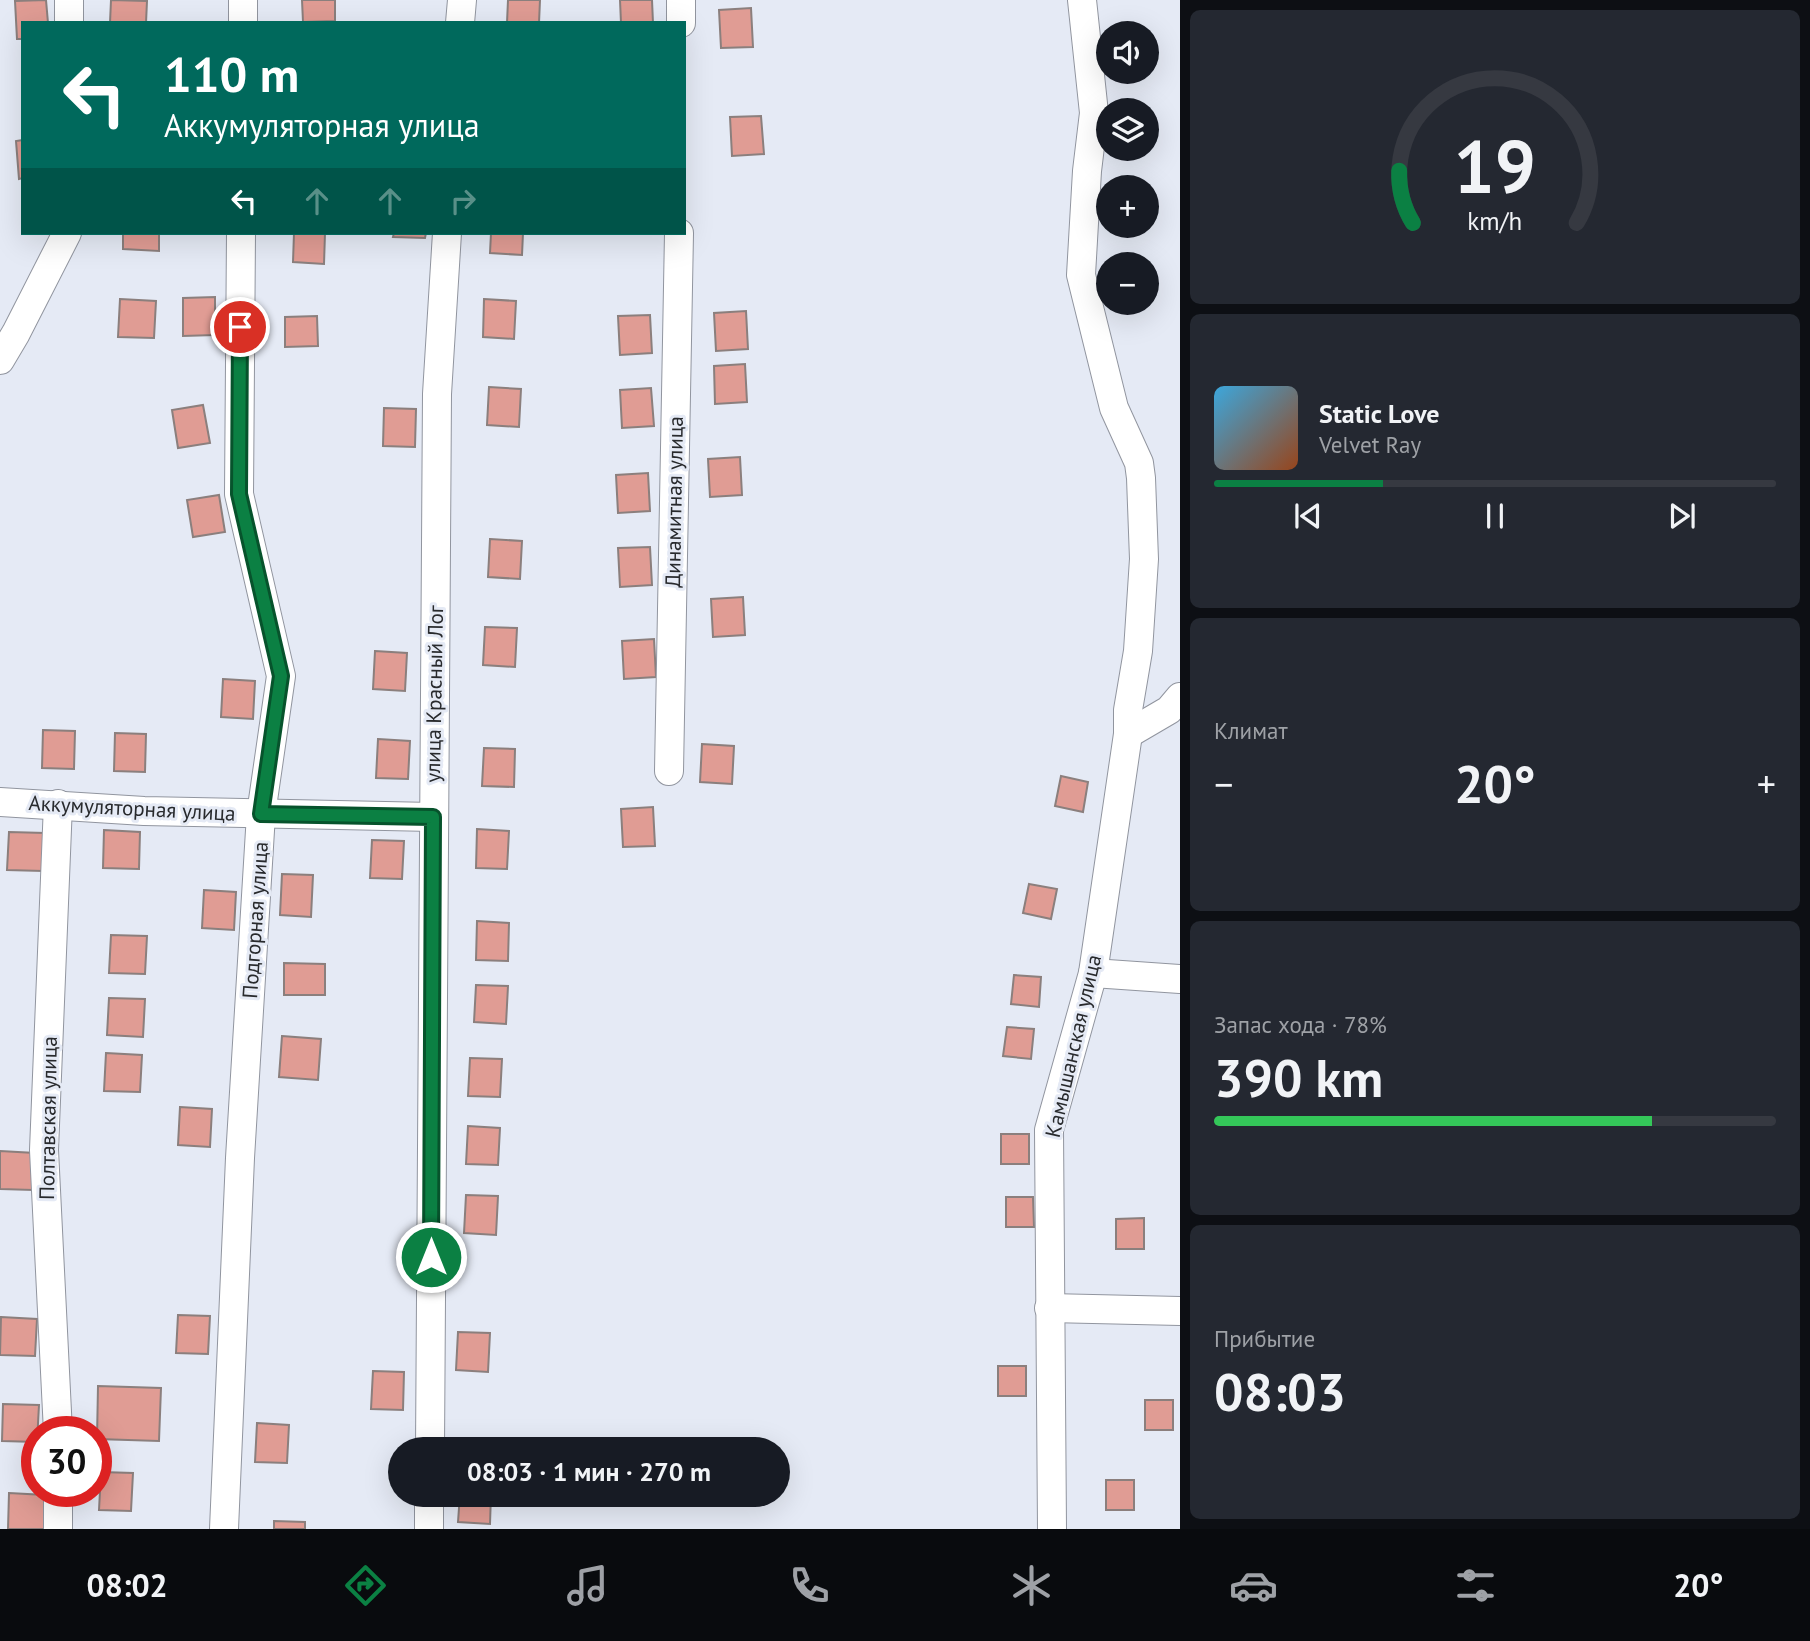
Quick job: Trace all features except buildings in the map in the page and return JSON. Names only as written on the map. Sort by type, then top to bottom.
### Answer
[{"type":"street","points":[[69,0],[69,21]]},
{"type":"street","points":[[243,0],[243,21]]},
{"type":"street","points":[[460,21],[462,0]]},
{"type":"street","points":[[681,0],[681,21]]},
{"type":"street","name":"Камышанская улица","points":[[1052,1529],[1049,1130],[1093,973],[1128,734],[1128,710],[1138,651],[1144,559],[1139,463],[1114,408],[1081,275],[1087,171],[1094,113],[1082,0]]},
{"type":"street","points":[[0,360],[66,235]]},
{"type":"street","name":"Подгорная улица","points":[[224,1529],[240,1158],[261,814],[281,676],[239,494],[241,235]]},
{"type":"street","name":"улица Красный Лог","points":[[430,1437],[437,394],[447,235]]},
{"type":"street","name":"Динамитная улица","points":[[669,771],[679,235]]},
{"type":"street","points":[[1128,734],[1169,710],[1180,696]]},
{"type":"street","name":"Аккумуляторная улица","points":[[0,802],[144,811],[433,817]]},
{"type":"street","name":"Полтавская улица","points":[[57,1416],[44,1150],[58,804]]},
{"type":"street","points":[[1093,973],[1180,979]]},
{"type":"street","points":[[1049,1308],[1180,1311]]},
{"type":"street","points":[[58,1507],[58,1529]]},
{"type":"street","points":[[429,1507],[429,1529]]},
{"type":"route","points":[[240,327],[239,494],[281,676],[261,814],[433,817],[431,1257]]}]
